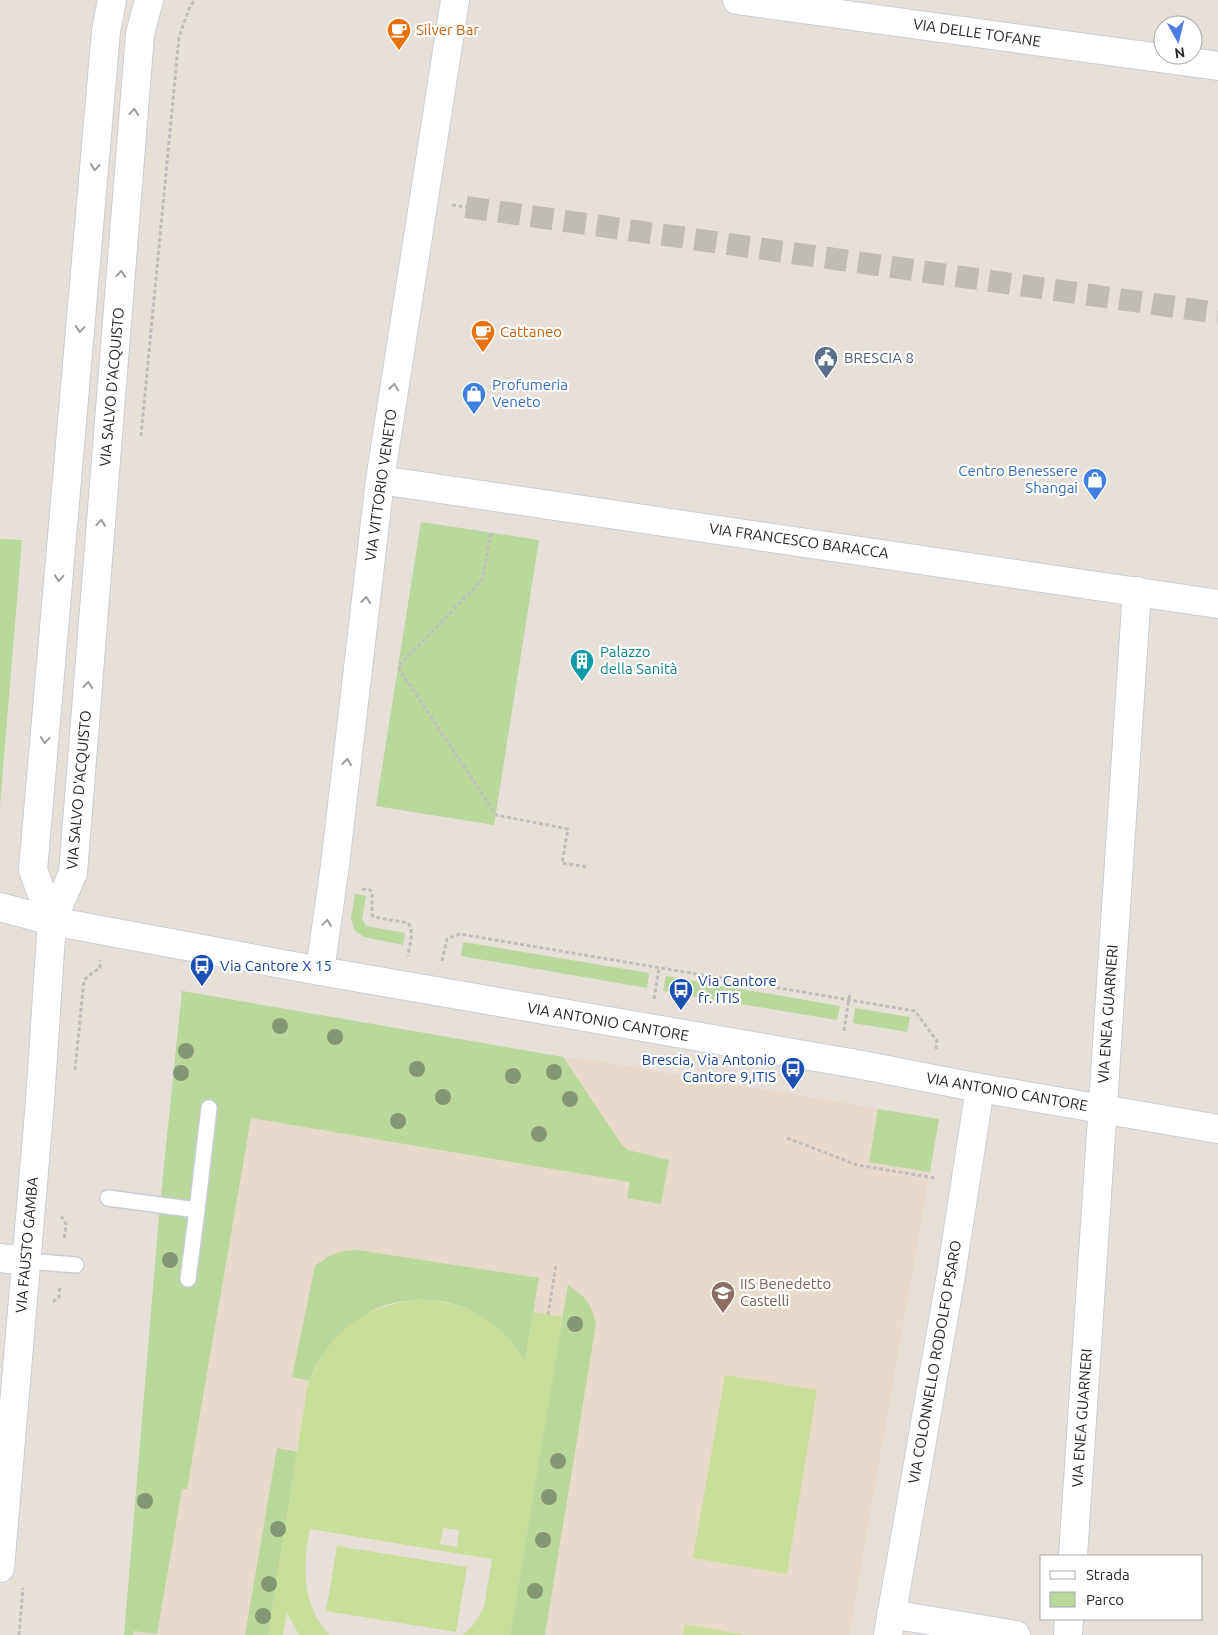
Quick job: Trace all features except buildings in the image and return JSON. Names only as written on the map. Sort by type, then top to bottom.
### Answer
[{"type":"street","points":[[52,921],[34,870],[106,31],[112,0]]},
{"type":"street","name":"VIA SALVO D'ACQUISTO","points":[[52,921],[73,873],[140,34],[149,0]]},
{"type":"street","name":"VIA VITTORIO VENETO","points":[[320,971],[336,855],[380,480],[455,0]]},
{"type":"street","name":"VIA DELLE TOFANE","points":[[737,0],[906,11],[1218,66]]},
{"type":"street","name":"VIA FRANCESCO BARACCA","points":[[380,480],[1218,604]]},
{"type":"street","name":"VIA ENEA GUARNERI","points":[[1073,1555],[1137,591]]},
{"type":"street","name":"VIA ANTONIO CANTORE","points":[[0,907],[52,921],[320,971],[1218,1129]]},
{"type":"street","name":"VIA FAUSTO GAMBA","points":[[0,1568],[13,1259],[40,1101],[52,921]]},
{"type":"street","name":"VIA COLONNELLO RODOLFO PSARO","points":[[889,1625],[951,1275],[980,1088]]},
{"type":"street","points":[[1068,1635],[1069,1620]]},
{"type":"street","points":[[889,1625],[1016,1635]]},
{"type":"lane","points":[[188,1279],[209,1108]]},
{"type":"lane","points":[[108,1198],[197,1210]]},
{"type":"lane","points":[[13,1259],[76,1265]]},
{"type":"path","points":[[140,442],[179,37],[194,0]]},
{"type":"path","points":[[491,533],[482,580],[398,667],[496,815],[568,828],[562,862],[588,867]]},
{"type":"path","points":[[360,888],[372,892],[372,915],[408,923],[410,926],[412,931],[410,956],[400,955]]},
{"type":"path","points":[[442,962],[447,940],[460,934],[915,1011],[937,1041],[936,1050]]},
{"type":"path","points":[[654,1000],[660,968]]},
{"type":"path","points":[[843,1034],[850,992]]},
{"type":"path","points":[[787,1138],[857,1165],[935,1178]]},
{"type":"path","points":[[548,1315],[556,1265]]},
{"type":"shaded area","name":"IIS Benedetto Castelli","points":[[182,991],[563,1057],[939,1119],[849,1635],[746,1635],[685,1624],[683,1635],[510,1635],[563,1318],[533,1313],[517,1348],[502,1331],[483,1317],[463,1307],[441,1301],[418,1299],[395,1302],[374,1310],[322,1354],[312,1374],[307,1389],[268,1635],[124,1635],[160,1205]]},
{"type":"green space","points":[[421,522],[539,540],[494,825],[376,806]]},
{"type":"green space","points":[[0,539],[22,540],[0,806]]},
{"type":"green space","points":[[355,894],[366,896],[362,919],[366,926],[405,933],[403,945],[364,937],[354,930],[351,918]]},
{"type":"green space","points":[[463,942],[649,973],[647,988],[461,956]]},
{"type":"green space","points":[[666,976],[840,1006],[837,1020],[663,991]]},
{"type":"green space","points":[[182,991],[563,1057],[622,1145],[628,1150],[669,1160],[661,1204],[627,1198],[630,1182],[251,1118],[187,1489],[182,1489],[157,1634],[134,1631],[133,1635],[124,1635],[160,1205]]},
{"type":"green space","points":[[855,1008],[910,1017],[907,1032],[853,1023]]},
{"type":"green space","points":[[878,1109],[939,1119],[930,1172],[869,1162]]},
{"type":"green space","points":[[357,1250],[539,1278],[525,1361],[503,1333],[474,1313],[459,1306],[442,1302],[406,1301],[373,1310],[324,1354],[316,1365],[310,1381],[292,1377],[315,1266],[335,1254]]},
{"type":"green space","points":[[568,1285],[587,1301],[596,1324],[545,1635],[510,1635]]},
{"type":"green space","points":[[418,1299],[436,1301],[452,1304],[480,1315],[504,1333],[525,1360],[533,1312],[563,1317],[510,1635],[463,1635],[474,1624],[484,1607],[492,1559],[310,1529],[305,1571],[306,1585],[314,1611],[329,1635],[299,1635],[287,1612],[283,1635],[268,1635],[307,1389],[324,1352],[335,1338],[362,1316],[397,1303]],"holes":[[[443,1528],[459,1530],[457,1547],[440,1544]]]},
{"type":"green space","points":[[725,1375],[817,1390],[787,1574],[693,1558]]},
{"type":"green space","points":[[277,1448],[297,1452],[268,1635],[245,1635]]},
{"type":"green space","points":[[337,1546],[467,1567],[456,1632],[326,1611]]},
{"type":"green space","points":[[685,1624],[746,1635],[683,1635]]},
{"type":"tunnel","points":[[466,207],[1218,313]]},
{"type":"place","name":"Silver Bar","points":[[399,51]]},
{"type":"place","name":"Cattaneo","points":[[483,353]]},
{"type":"place","name":"BRESCIA 8","points":[[826,379]]},
{"type":"place","name":"Profumeria Veneto","points":[[474,415]]},
{"type":"place","name":"Centro Benessere Shangai","points":[[1095,501]]},
{"type":"place","name":"Palazzo della Sanità","points":[[582,682]]},
{"type":"place","name":"Via Cantore X 15","points":[[202,987]]},
{"type":"place","name":"Via Cantore fr. ITIS","points":[[681,1011]]},
{"type":"place","name":"Brescia, Via Antonio Cantore 9,ITIS","points":[[793,1090]]},
{"type":"place","name":"IIS Benedetto Castelli","points":[[723,1314]]}]
